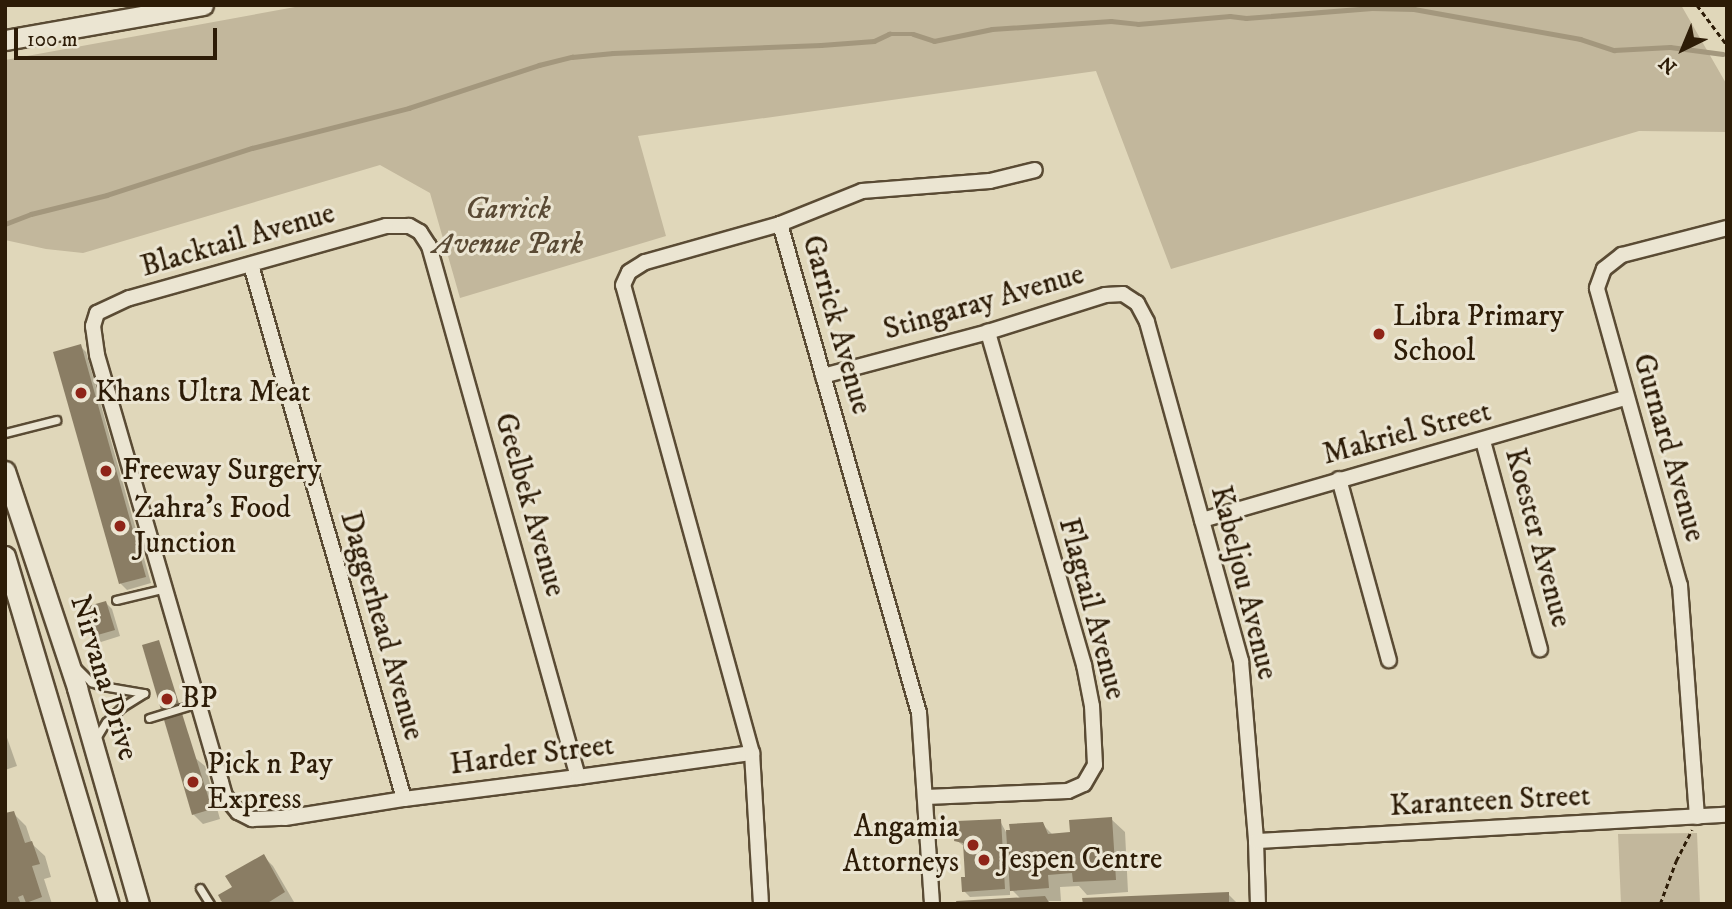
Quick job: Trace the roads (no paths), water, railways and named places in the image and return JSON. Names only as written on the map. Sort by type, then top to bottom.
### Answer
[{"type":"main road","points":[[5,40],[203,5]]},
{"type":"main road","name":"Nirvana Drive","points":[[5,471],[67,658],[139,904]]},
{"type":"main road","name":"Nirvana Drive","points":[[5,556],[109,904]]},
{"type":"street","points":[[780,224],[862,191],[990,181],[1035,170]]},
{"type":"street","name":"Garrick Avenue","points":[[761,904],[752,753],[623,285],[629,272],[645,262],[780,224],[919,713],[932,904]]},
{"type":"street","name":"Blacktail Avenue","points":[[238,812],[225,796],[97,355],[93,326],[97,313],[103,308],[386,226],[415,229],[429,246]]},
{"type":"street","name":"Gurnard Avenue","points":[[1697,817],[1683,605],[1600,307],[1599,278],[1604,269],[1622,255],[1727,228]]},
{"type":"street","name":"Geelbek Avenue","points":[[429,246],[578,778]]},
{"type":"street","name":"Daggerhead Avenue","points":[[251,265],[404,799]]},
{"type":"street","name":"Stingaray Avenue","points":[[823,376],[988,332],[1043,312],[1116,293],[1131,297],[1147,322]]},
{"type":"street","name":"Kabeljou Avenue","points":[[1147,322],[1241,661],[1256,841],[1258,904]]},
{"type":"street","name":"Flagtail Avenue","points":[[926,797],[1068,791],[1084,784],[1095,765],[1093,719],[1086,674],[988,332]]},
{"type":"street","name":"Makriel Street","points":[[1202,520],[1626,398]]},
{"type":"street","name":"Koester Avenue","points":[[1483,441],[1540,649]]},
{"type":"street","points":[[1339,479],[1389,660]]},
{"type":"street","name":"Harder Street","points":[[238,812],[252,819],[264,820],[752,753]]},
{"type":"street","name":"Karanteen Street","points":[[1256,841],[1727,815]]},
{"type":"lane","points":[[5,433],[56,420]]},
{"type":"lane","points":[[116,600],[166,588]]},
{"type":"lane","points":[[67,658],[91,682],[114,689],[144,693],[122,707],[106,722],[93,744]]},
{"type":"lane","points":[[149,718],[198,703]]},
{"type":"lane","points":[[200,888],[210,904]]},
{"type":"waterway","points":[[5,224],[31,214],[107,195],[252,148],[409,108],[539,65],[572,57],[821,45],[874,41],[889,34],[913,34],[934,41],[992,29],[1111,21],[1138,24],[1372,8],[1414,9],[1580,39],[1614,50],[1670,47],[1723,54]]},
{"type":"place","name":"Libra Primary School","points":[[1379,334]]},
{"type":"place","name":"Khans Ultra Meat","points":[[81,393]]},
{"type":"place","name":"Freeway Surgery","points":[[106,471]]},
{"type":"place","name":"Zahra's Food Junction","points":[[120,526]]},
{"type":"place","name":"BP","points":[[167,699]]},
{"type":"place","name":"Pick n Pay Express","points":[[193,782]]},
{"type":"place","name":"Angamia Attorneys","points":[[973,845]]},
{"type":"place","name":"Jespen Centre","points":[[984,860]]},
{"type":"park label","name":"Garrick Avenue Park","points":[[508,227]]}]
